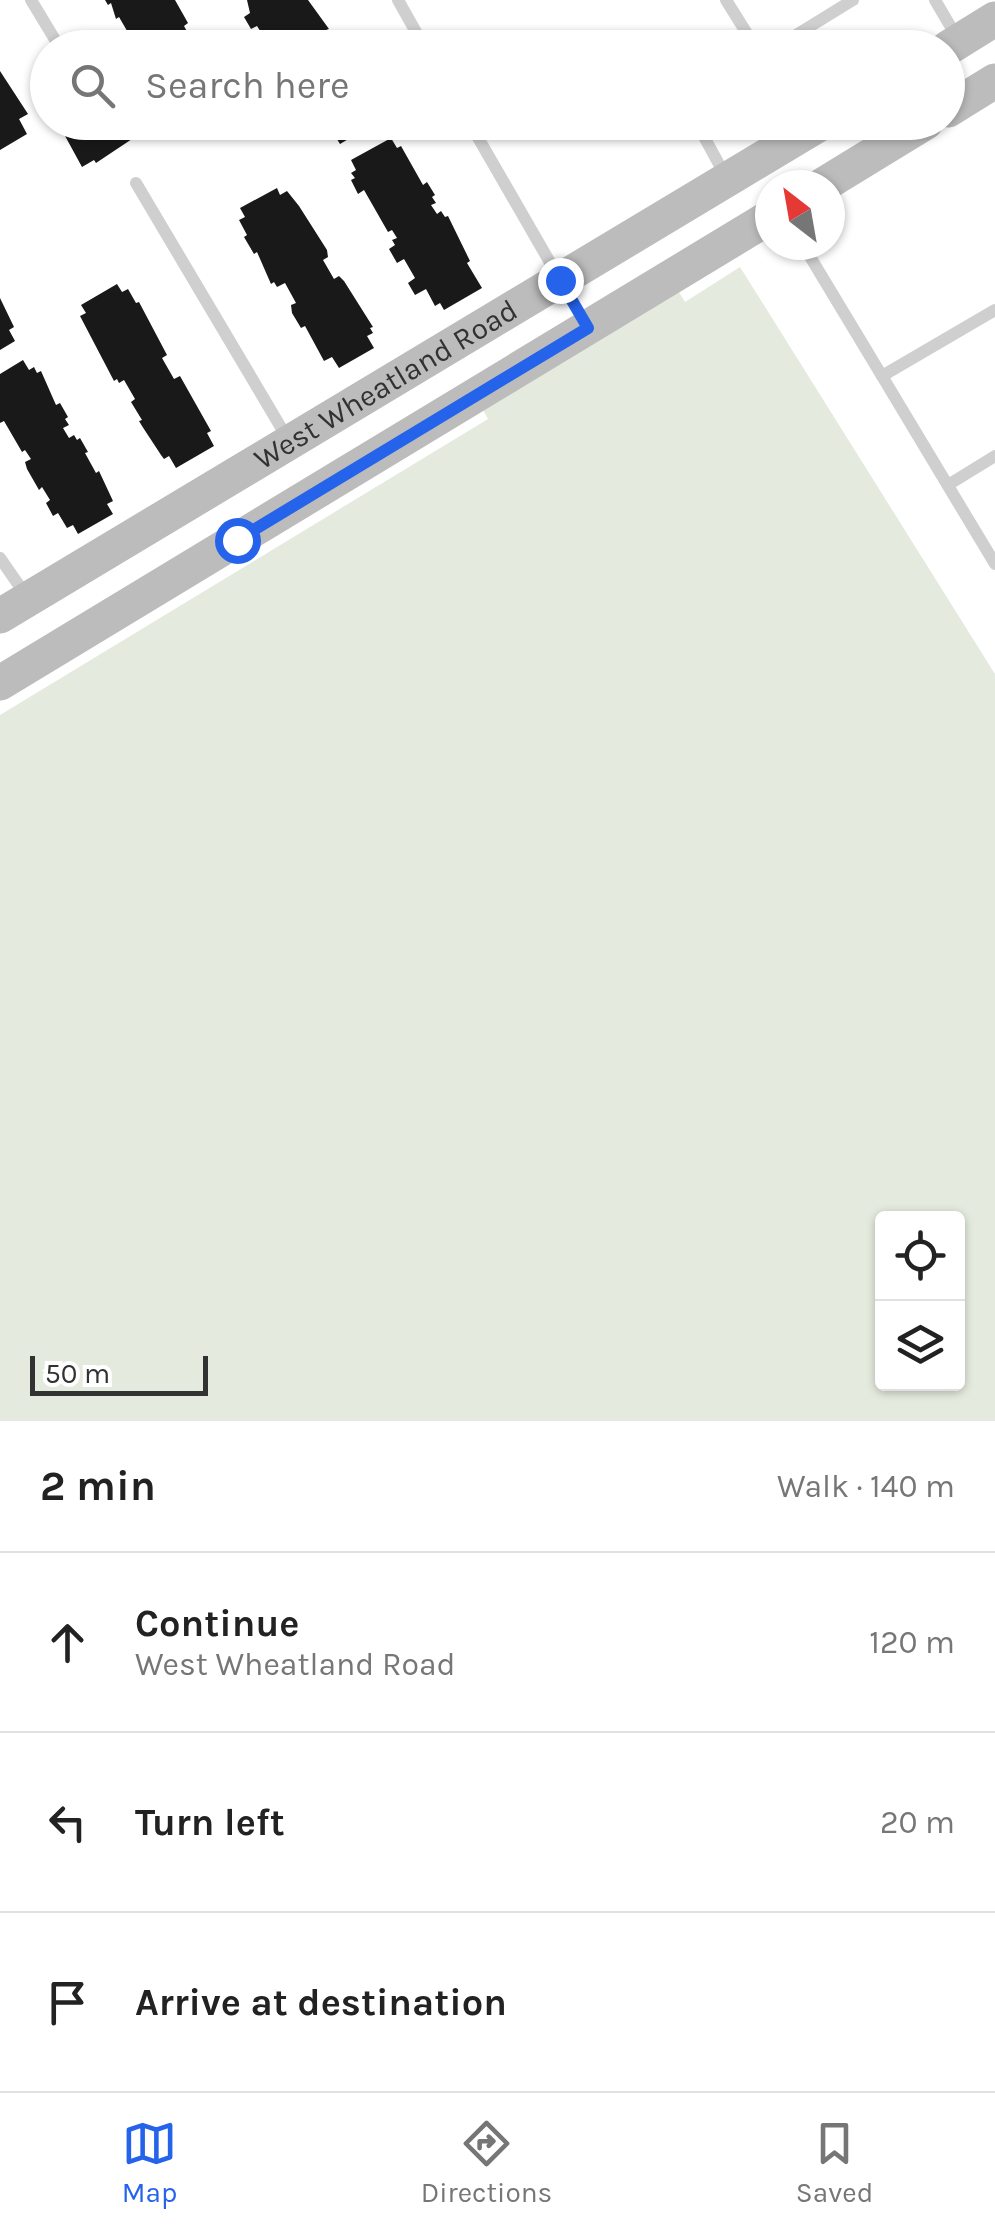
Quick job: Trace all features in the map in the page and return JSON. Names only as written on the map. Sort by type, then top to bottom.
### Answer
[{"type":"main road","points":[[965,37],[995,20]]},
{"type":"main road","points":[[965,100],[995,81]]},
{"type":"main road","name":"West Wheatland Road","points":[[11,610],[794,140]]},
{"type":"main road","points":[[845,172],[897,140]]},
{"type":"main road","name":"West Wheatland Road","points":[[0,683],[755,227]]},
{"type":"main road","points":[[560,280],[588,328]]},
{"type":"main road","points":[[277,450],[296,505]]},
{"type":"main road","points":[[11,610],[37,662]]},
{"type":"lane","points":[[31,0],[49,30]]},
{"type":"lane","points":[[398,0],[415,30]]},
{"type":"lane","points":[[726,0],[745,30]]},
{"type":"lane","points":[[805,30],[854,0]]},
{"type":"lane","points":[[935,0],[947,30]]},
{"type":"lane","points":[[479,140],[560,280]]},
{"type":"lane","points":[[706,140],[728,180]]},
{"type":"lane","points":[[136,183],[277,450]]},
{"type":"lane","points":[[812,260],[995,564]]},
{"type":"lane","points":[[882,376],[995,310]]},
{"type":"lane","points":[[948,485],[995,456]]},
{"type":"lane","points":[[0,558],[11,610]]},
{"type":"shaded area","points":[[740,267],[995,674],[995,1421],[0,1421],[0,715],[488,419],[476,397],[670,277],[685,302]]},
{"type":"building","points":[[105,0],[175,0],[188,23],[184,26],[186,30],[127,30],[119,17],[116,19],[111,3],[108,5]]},
{"type":"building","points":[[247,0],[308,0],[329,29],[251,29],[244,17],[250,13]]},
{"type":"building","points":[[0,71],[28,114],[19,119],[27,134],[0,150]]},
{"type":"building","points":[[67,140],[130,140],[96,163],[94,160],[82,167]]},
{"type":"building","points":[[387,140],[392,140],[397,148],[401,146],[423,185],[427,182],[435,195],[432,197],[436,203],[431,205],[437,214],[441,211],[448,216],[482,288],[444,310],[440,303],[435,306],[426,289],[415,295],[408,283],[415,278],[404,259],[397,263],[389,249],[397,238],[392,230],[388,232],[364,190],[358,194],[351,180],[355,178],[351,173],[356,170],[351,160]]},
{"type":"building","points":[[277,188],[280,195],[287,191],[299,206],[327,250],[328,257],[323,260],[334,279],[339,276],[344,281],[373,327],[373,333],[367,336],[374,348],[339,368],[332,357],[324,361],[305,326],[301,328],[292,313],[291,305],[296,303],[285,283],[277,287],[274,282],[271,284],[257,252],[254,254],[244,237],[247,235],[239,220],[245,217],[240,208]]},
{"type":"building","points":[[117,284],[122,292],[128,289],[139,302],[167,355],[162,358],[174,379],[180,376],[211,431],[207,433],[214,446],[176,468],[169,456],[164,459],[142,426],[131,402],[135,399],[124,380],[114,381],[80,316],[86,313],[81,305]]},
{"type":"building","points":[[0,298],[14,327],[9,330],[15,341],[0,350]]},
{"type":"building","points":[[23,360],[29,370],[34,367],[37,373],[41,371],[56,405],[60,403],[68,417],[65,419],[69,425],[63,428],[69,438],[80,438],[113,501],[107,504],[113,514],[78,534],[73,525],[67,528],[58,513],[53,516],[46,503],[50,500],[27,469],[25,462],[31,459],[25,450],[22,452],[4,421],[0,423],[0,374]]},
{"type":"route","points":[[237,540],[588,328],[560,280]]}]
